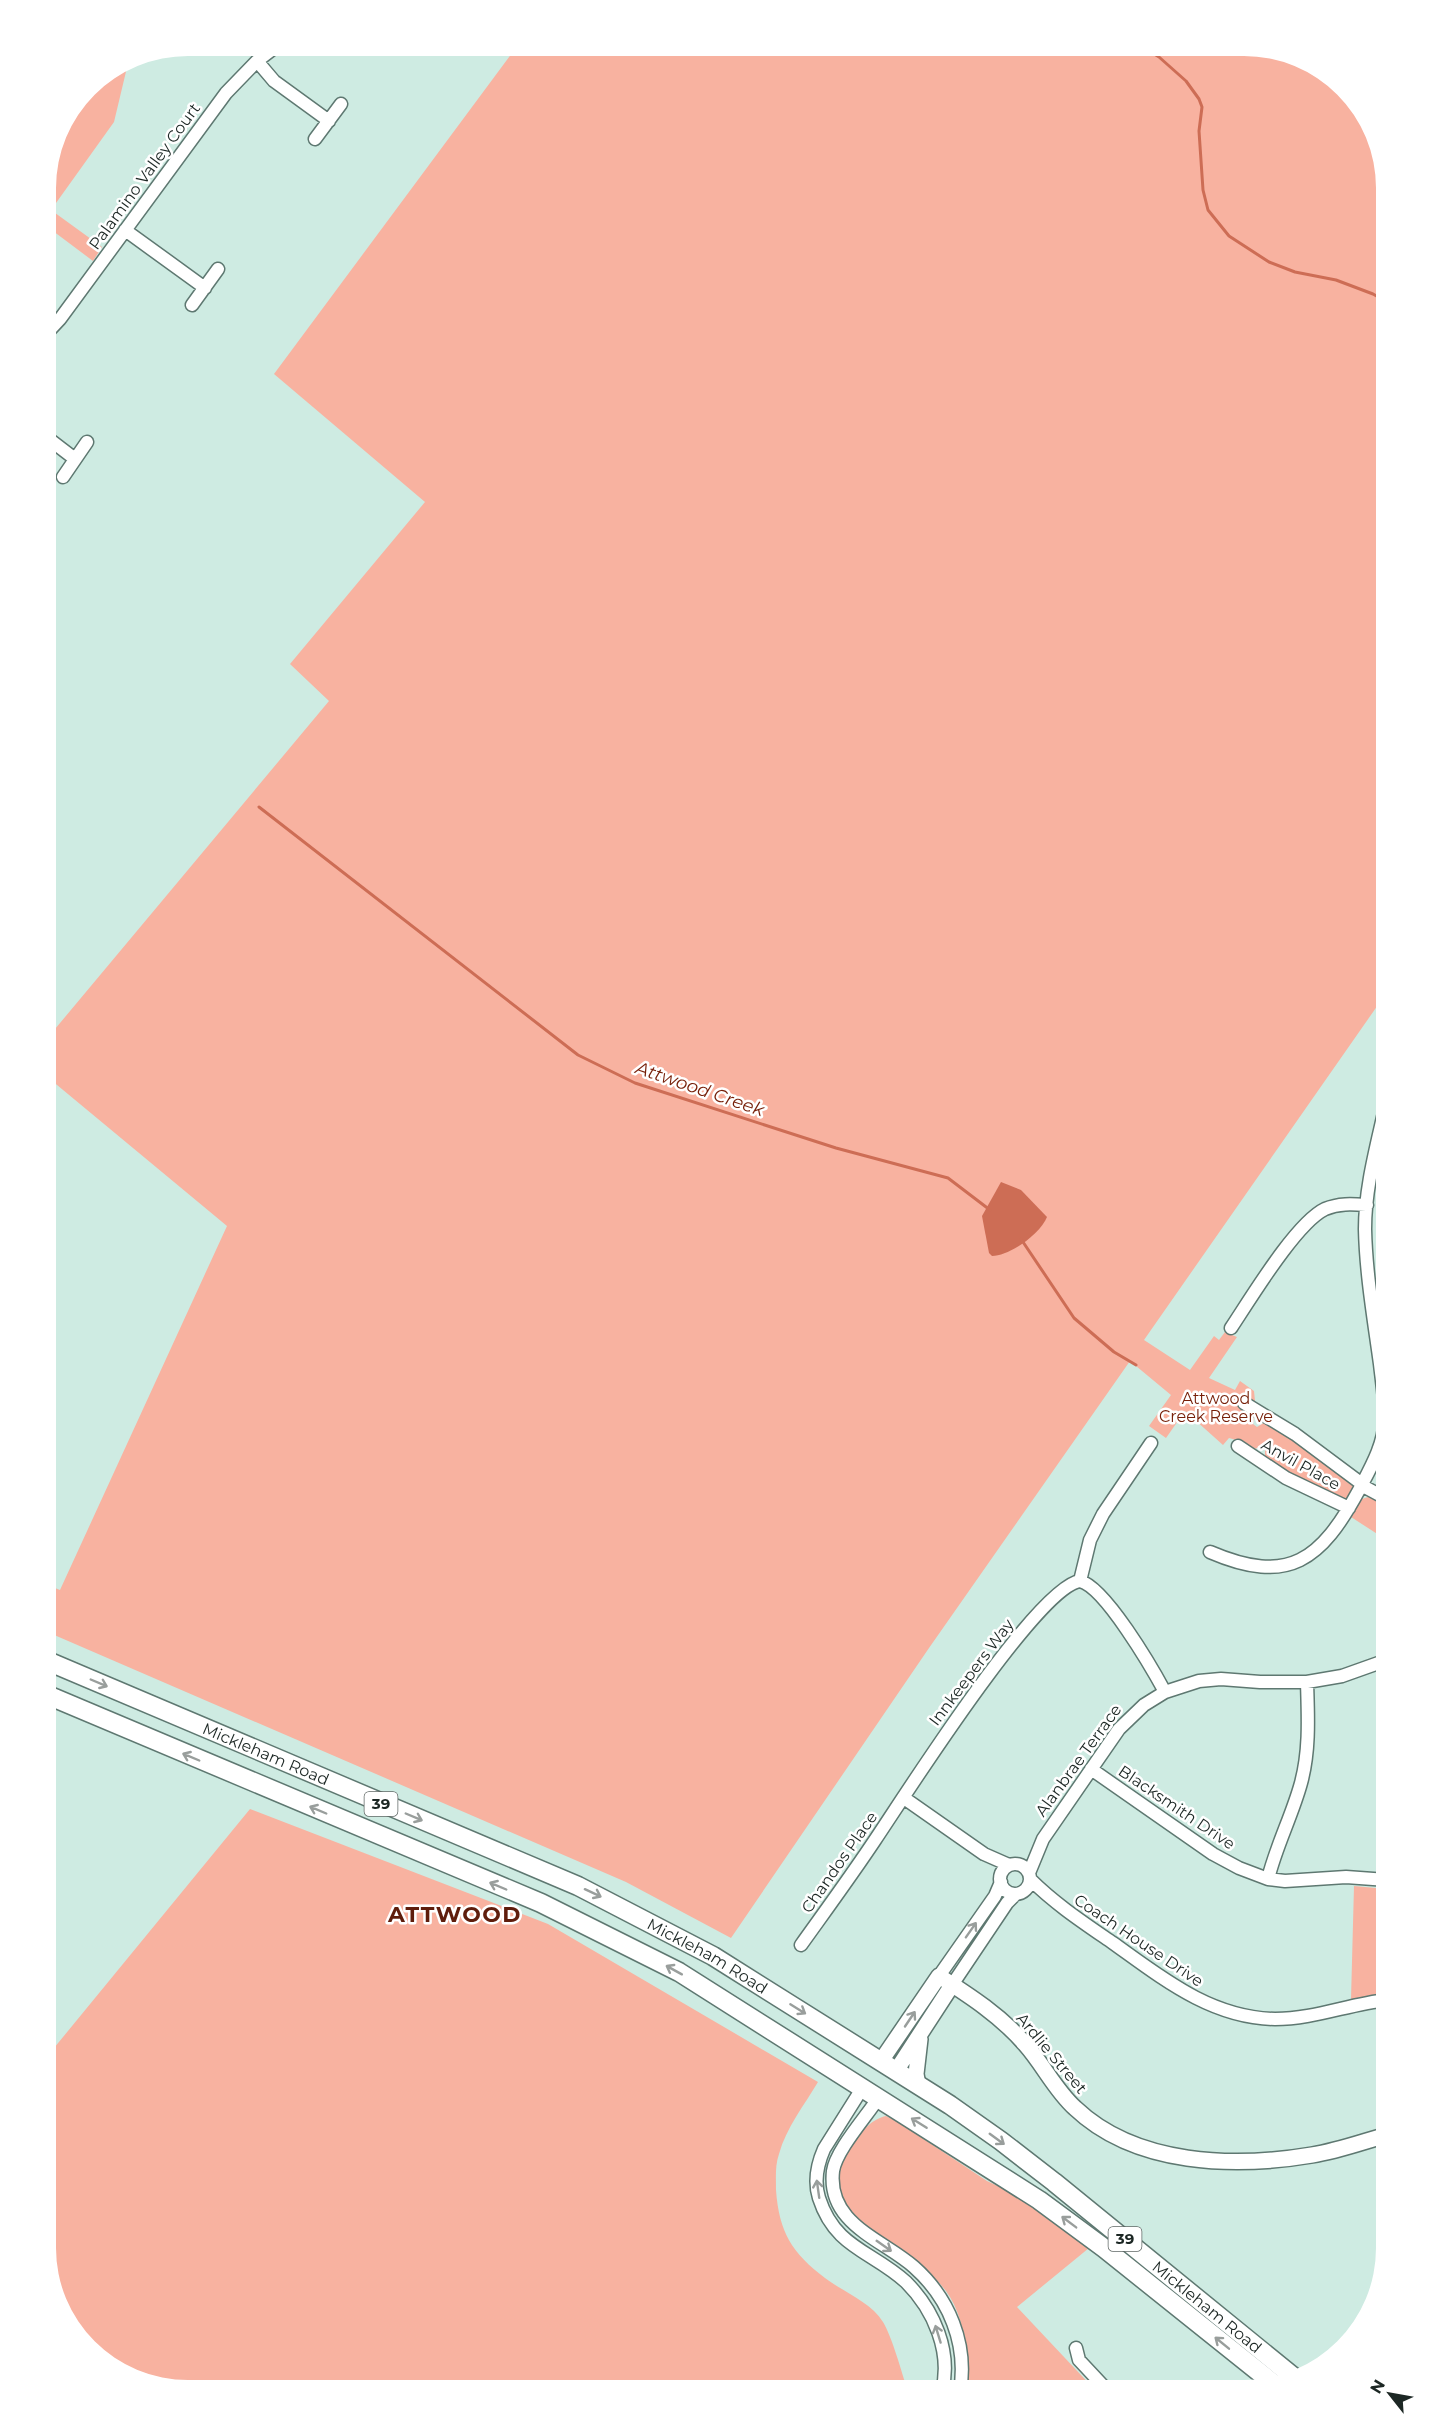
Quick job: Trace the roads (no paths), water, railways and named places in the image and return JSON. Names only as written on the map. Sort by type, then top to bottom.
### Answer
[{"type":"main road","name":"Mickleham Road","points":[[56,1669],[605,1899],[713,1956],[918,2085],[992,2135],[1054,2182],[1288,2373]]},
{"type":"main road","name":"Mickleham Road","points":[[56,1699],[579,1921],[679,1972],[864,2087],[1039,2200],[1265,2378]]},
{"type":"main road","points":[[56,1709],[69,1713],[83,1711]]},
{"type":"main road","points":[[864,2087],[888,2066]]},
{"type":"main road","points":[[879,2097],[888,2066]]},
{"type":"street","name":"Palamino Valley Court","points":[[56,323],[226,93],[264,56]]},
{"type":"street","points":[[257,61],[274,81],[328,121]]},
{"type":"street","points":[[315,139],[341,104]]},
{"type":"street","points":[[125,230],[205,288]]},
{"type":"street","points":[[192,306],[218,269]]},
{"type":"street","points":[[63,477],[87,442]]},
{"type":"street","points":[[56,444],[75,459]]},
{"type":"street","points":[[1376,1155],[1366,1205],[1366,1249],[1376,1338]]},
{"type":"street","points":[[1231,1328],[1305,1222],[1335,1205],[1366,1205]]},
{"type":"street","points":[[1244,1403],[1295,1434],[1362,1485],[1376,1493]]},
{"type":"street","points":[[1151,1443],[1103,1514],[1090,1540],[1080,1581],[1088,1584],[1136,1642],[1165,1692]]},
{"type":"street","name":"Anvil Place","points":[[1238,1446],[1286,1478],[1349,1508]]},
{"type":"street","points":[[1210,1552],[1246,1565],[1265,1567],[1287,1564],[1301,1559],[1328,1540],[1349,1508],[1376,1456]]},
{"type":"street","name":"Innkeepers Way","points":[[904,1798],[942,1737],[1017,1638],[1067,1586],[1080,1581]]},
{"type":"street","name":"Alanbrae Terrace","points":[[888,2066],[946,1981],[1007,1903],[1025,1884],[1043,1839],[1130,1717],[1165,1692],[1199,1681],[1221,1679],[1307,1682],[1342,1676],[1376,1664]]},
{"type":"street","points":[[1268,1879],[1274,1854],[1294,1807],[1303,1773],[1308,1738],[1307,1682]]},
{"type":"street","name":"Blacksmith Drive","points":[[1091,1769],[1213,1854],[1239,1868],[1268,1879],[1302,1881],[1346,1877],[1376,1879]]},
{"type":"street","points":[[904,1798],[1007,1871]]},
{"type":"street","name":"Chandos Place","points":[[801,1945],[904,1798]]},
{"type":"street","name":"Alanbrae Terrace","points":[[888,2066],[921,2033],[946,1981],[1007,1871],[1043,1839]]},
{"type":"street","points":[[1024,1866],[1025,1884],[1006,1891],[1007,1871],[1024,1866]]},
{"type":"street","name":"Coach House Drive","points":[[1025,1884],[1182,1991],[1204,2003],[1257,2017],[1299,2018],[1376,2002]]},
{"type":"street","name":"Ardlie Street","points":[[946,1981],[1012,2030],[1026,2045],[1064,2097],[1079,2112],[1096,2126],[1126,2142],[1188,2157],[1255,2161],[1315,2154],[1376,2138]]},
{"type":"street","points":[[918,2085],[916,2074],[921,2033]]},
{"type":"street","points":[[864,2087],[819,2160],[816,2187],[825,2216],[840,2236],[905,2281],[921,2299],[935,2322],[943,2347],[944,2380]]},
{"type":"street","points":[[879,2097],[840,2154],[833,2170],[836,2197],[842,2212],[851,2223],[912,2266],[931,2284],[946,2306],[959,2343],[962,2363],[961,2380]]},
{"type":"street","points":[[1076,2348],[1079,2360],[1098,2380]]},
{"type":"waterway","name":"Attwood Creek","points":[[1157,56],[1186,81],[1199,99],[1202,107],[1199,131],[1203,190],[1208,210],[1229,236],[1269,262],[1295,272],[1336,280],[1376,296]]},
{"type":"waterway","name":"Attwood Creek","points":[[259,807],[578,1055],[635,1083],[836,1148],[948,1178],[990,1210]]},
{"type":"waterway","name":"Attwood Creek","points":[[1021,1239],[1074,1318],[1114,1352],[1136,1365]]},
{"type":"district","name":"ATTWOOD","points":[[455,1914]]},
{"type":"park label","name":"Attwood Creek Reserve","points":[[1216,1407]]}]
